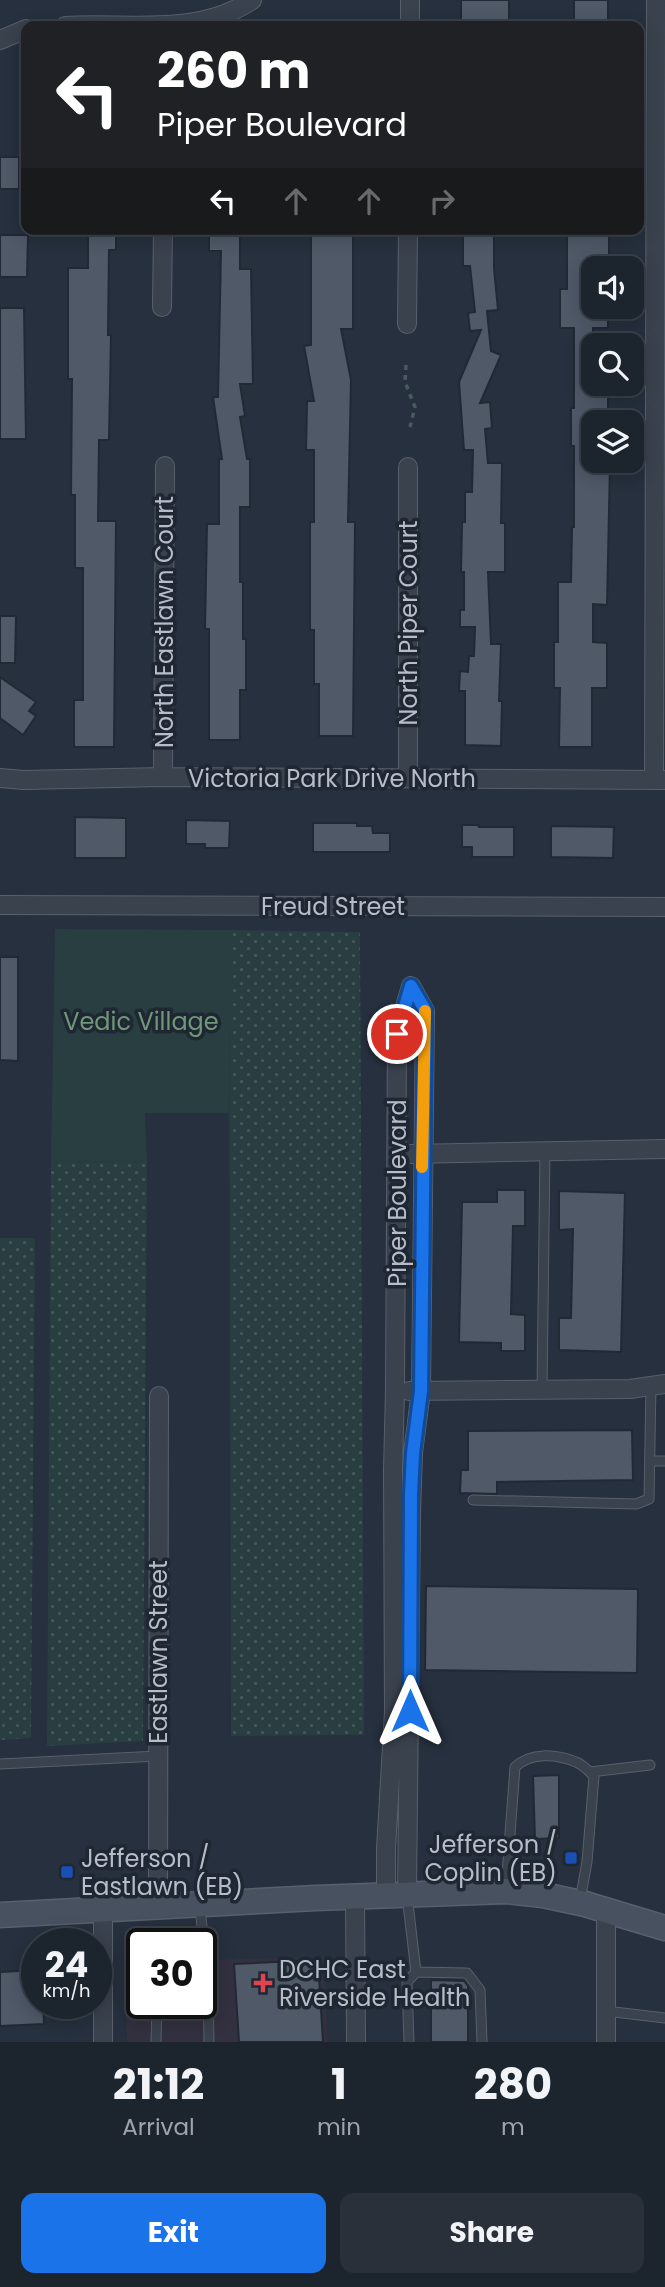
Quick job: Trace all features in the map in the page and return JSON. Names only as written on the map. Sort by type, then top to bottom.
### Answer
[{"type":"main road","points":[[0,1915],[396,1894],[506,1891],[606,1909],[665,1928]]},
{"type":"street","points":[[201,21],[215,19],[253,0]]},
{"type":"street","points":[[410,0],[410,21]]},
{"type":"street","points":[[656,0],[659,780]]},
{"type":"street","points":[[0,40],[21,31]]},
{"type":"street","points":[[162,307],[163,235]]},
{"type":"street","points":[[407,324],[408,235]]},
{"type":"street","name":"North Eastlawn Court","points":[[163,777],[164,466]]},
{"type":"street","name":"North Piper Court","points":[[408,467],[408,778]]},
{"type":"street","name":"Victoria Park Drive North","points":[[0,778],[659,780]]},
{"type":"street","name":"Freud Street","points":[[0,905],[665,907]]},
{"type":"street","name":"Piper Boulevard","points":[[411,986],[425,1010],[421,1391],[413,1453],[396,1894],[386,1847],[394,1711],[397,1034],[411,986]]},
{"type":"street","points":[[397,1153],[422,1155],[665,1149]]},
{"type":"street","points":[[395,1390],[631,1389],[658,1384]]},
{"type":"street","name":"Eastlawn Street","points":[[158,1907],[159,1396]]},
{"type":"street","points":[[355,1896],[356,2042]]},
{"type":"street","points":[[606,1909],[606,2042]]},
{"type":"street","points":[[103,1910],[103,2042]]},
{"type":"lane","points":[[542,1390],[545,1152]]},
{"type":"lane","points":[[473,1500],[636,1504],[649,1499],[658,1384]]},
{"type":"lane","points":[[651,1461],[665,1461]]},
{"type":"lane","points":[[0,1765],[158,1756]]},
{"type":"lane","points":[[506,1891],[515,1767],[526,1757],[546,1756],[578,1762],[594,1776],[587,1862],[580,1903]]},
{"type":"lane","points":[[590,1772],[650,1765]]},
{"type":"lane","points":[[396,1894],[416,1972]]},
{"type":"lane","points":[[199,1905],[201,1928]]},
{"type":"lane","points":[[409,2042],[407,1982],[416,1972],[467,1973],[480,1990],[482,2042]]},
{"type":"lane","points":[[606,2011],[665,2018]]},
{"type":"lane","points":[[156,2042],[157,2019]]},
{"type":"lane","points":[[207,2019],[209,2042]]},
{"type":"path","points":[[406,365],[405,383],[415,407],[410,427]]},
{"type":"shaded area","name":"DCHC East Riverside Health","points":[[325,1957],[327,2042],[127,2042],[126,2019],[217,2019],[217,1960]]},
{"type":"green space","name":"Vedic Village","points":[[55,929],[229,930],[229,1113],[145,1113],[147,1162],[51,1161]]},
{"type":"green space","points":[[229,930],[360,932],[364,1735],[231,1736]]},
{"type":"green space","points":[[51,1161],[147,1162],[143,1741],[47,1746]]},
{"type":"green space","points":[[0,1238],[35,1238],[31,1738],[0,1740]]},
{"type":"building","points":[[461,0],[509,0],[509,21],[461,21]]},
{"type":"building","points":[[574,0],[608,0],[608,21],[574,21]]},
{"type":"building","points":[[0,157],[19,157],[19,189],[0,189]]},
{"type":"building","points":[[0,235],[28,235],[27,277],[0,277]]},
{"type":"building","points":[[88,235],[116,235],[116,250],[109,250],[109,440],[99,440],[98,521],[116,521],[114,747],[74,747],[74,700],[83,700],[83,568],[75,568],[75,495],[71,495],[72,379],[68,379],[68,268],[88,268]]},
{"type":"building","points":[[209,235],[240,235],[240,269],[251,269],[253,384],[240,384],[245,416],[240,417],[247,459],[250,459],[250,507],[240,507],[240,582],[243,582],[246,690],[240,690],[240,740],[209,740],[209,629],[205,629],[207,524],[219,524],[219,459],[222,459],[213,397],[218,397],[221,251],[209,251]]},
{"type":"building","points":[[311,235],[353,235],[353,329],[341,329],[351,380],[348,522],[355,522],[353,736],[319,736],[319,684],[314,684],[314,630],[310,630],[310,522],[314,522],[314,450],[306,450],[307,401],[314,401],[304,346],[311,345]]},
{"type":"building","points":[[463,235],[494,235],[498,310],[487,311],[491,351],[501,355],[480,403],[490,402],[492,428],[485,429],[488,463],[502,463],[501,523],[505,523],[505,572],[488,572],[491,644],[501,644],[501,746],[465,745],[465,691],[459,691],[460,671],[468,672],[469,656],[474,656],[475,627],[460,627],[460,610],[464,610],[464,572],[461,572],[462,522],[465,522],[465,492],[472,492],[473,450],[464,450],[459,382],[481,330],[470,331],[468,313],[475,312],[470,266],[463,266]]},
{"type":"building","points":[[567,235],[609,235],[609,256],[581,256],[581,319],[608,319],[608,328],[593,328],[593,333],[581,333],[581,396],[608,396],[608,410],[581,410],[581,473],[610,473],[607,605],[593,604],[593,642],[607,643],[607,688],[592,688],[592,747],[559,747],[560,688],[554,688],[554,642],[558,642],[558,582],[571,582],[574,527],[571,408],[574,408],[574,328],[560,328],[560,289],[567,289]]},
{"type":"building","points":[[0,308],[24,308],[26,439],[0,439]]},
{"type":"building","points":[[0,616],[16,616],[15,663],[0,663]]},
{"type":"building","points":[[0,677],[36,702],[29,711],[36,716],[23,735],[0,718]]},
{"type":"building","points":[[75,817],[126,818],[126,858],[75,858]]},
{"type":"building","points":[[186,820],[230,821],[229,848],[205,848],[205,844],[186,844]]},
{"type":"building","points":[[313,823],[357,823],[357,826],[372,826],[373,833],[390,833],[390,852],[313,852]]},
{"type":"building","points":[[462,825],[514,827],[514,857],[472,857],[472,847],[462,847]]},
{"type":"building","points":[[551,826],[614,827],[613,858],[551,857]]},
{"type":"building","points":[[0,957],[18,957],[18,1061],[0,1060]]},
{"type":"building","points":[[497,1190],[525,1190],[525,1226],[513,1226],[511,1314],[525,1315],[525,1351],[501,1351],[501,1343],[459,1342],[462,1202],[497,1202]]},
{"type":"building","points":[[559,1191],[625,1193],[621,1352],[559,1350],[559,1318],[571,1318],[573,1229],[559,1230]]},
{"type":"building","points":[[632,1430],[633,1480],[497,1482],[497,1494],[460,1493],[461,1470],[468,1470],[468,1431]]},
{"type":"building","points":[[426,1586],[638,1589],[637,1673],[425,1670]]},
{"type":"building","points":[[559,1775],[559,1838],[535,1839],[533,1776]]},
{"type":"building","points":[[318,1960],[323,2042],[239,2042],[234,1964]]},
{"type":"building","points":[[21,1971],[21,2019],[44,2019],[44,2024],[0,2026],[0,1972]]},
{"type":"building","points":[[431,1980],[464,1981],[468,1986],[468,2042],[431,2042]]},
{"type":"slow traffic","points":[[422,1167],[425,1011]]},
{"type":"place","name":"Jefferson / Coplin (EB)","points":[[571,1858]]},
{"type":"place","name":"Jefferson / Eastlawn (EB)","points":[[67,1872]]},
{"type":"place","name":"DCHC East Riverside Health","points":[[263,1983]]},
{"type":"route","points":[[397,1034],[411,986],[425,1010],[421,1391],[411,1494],[410,1711]]}]
